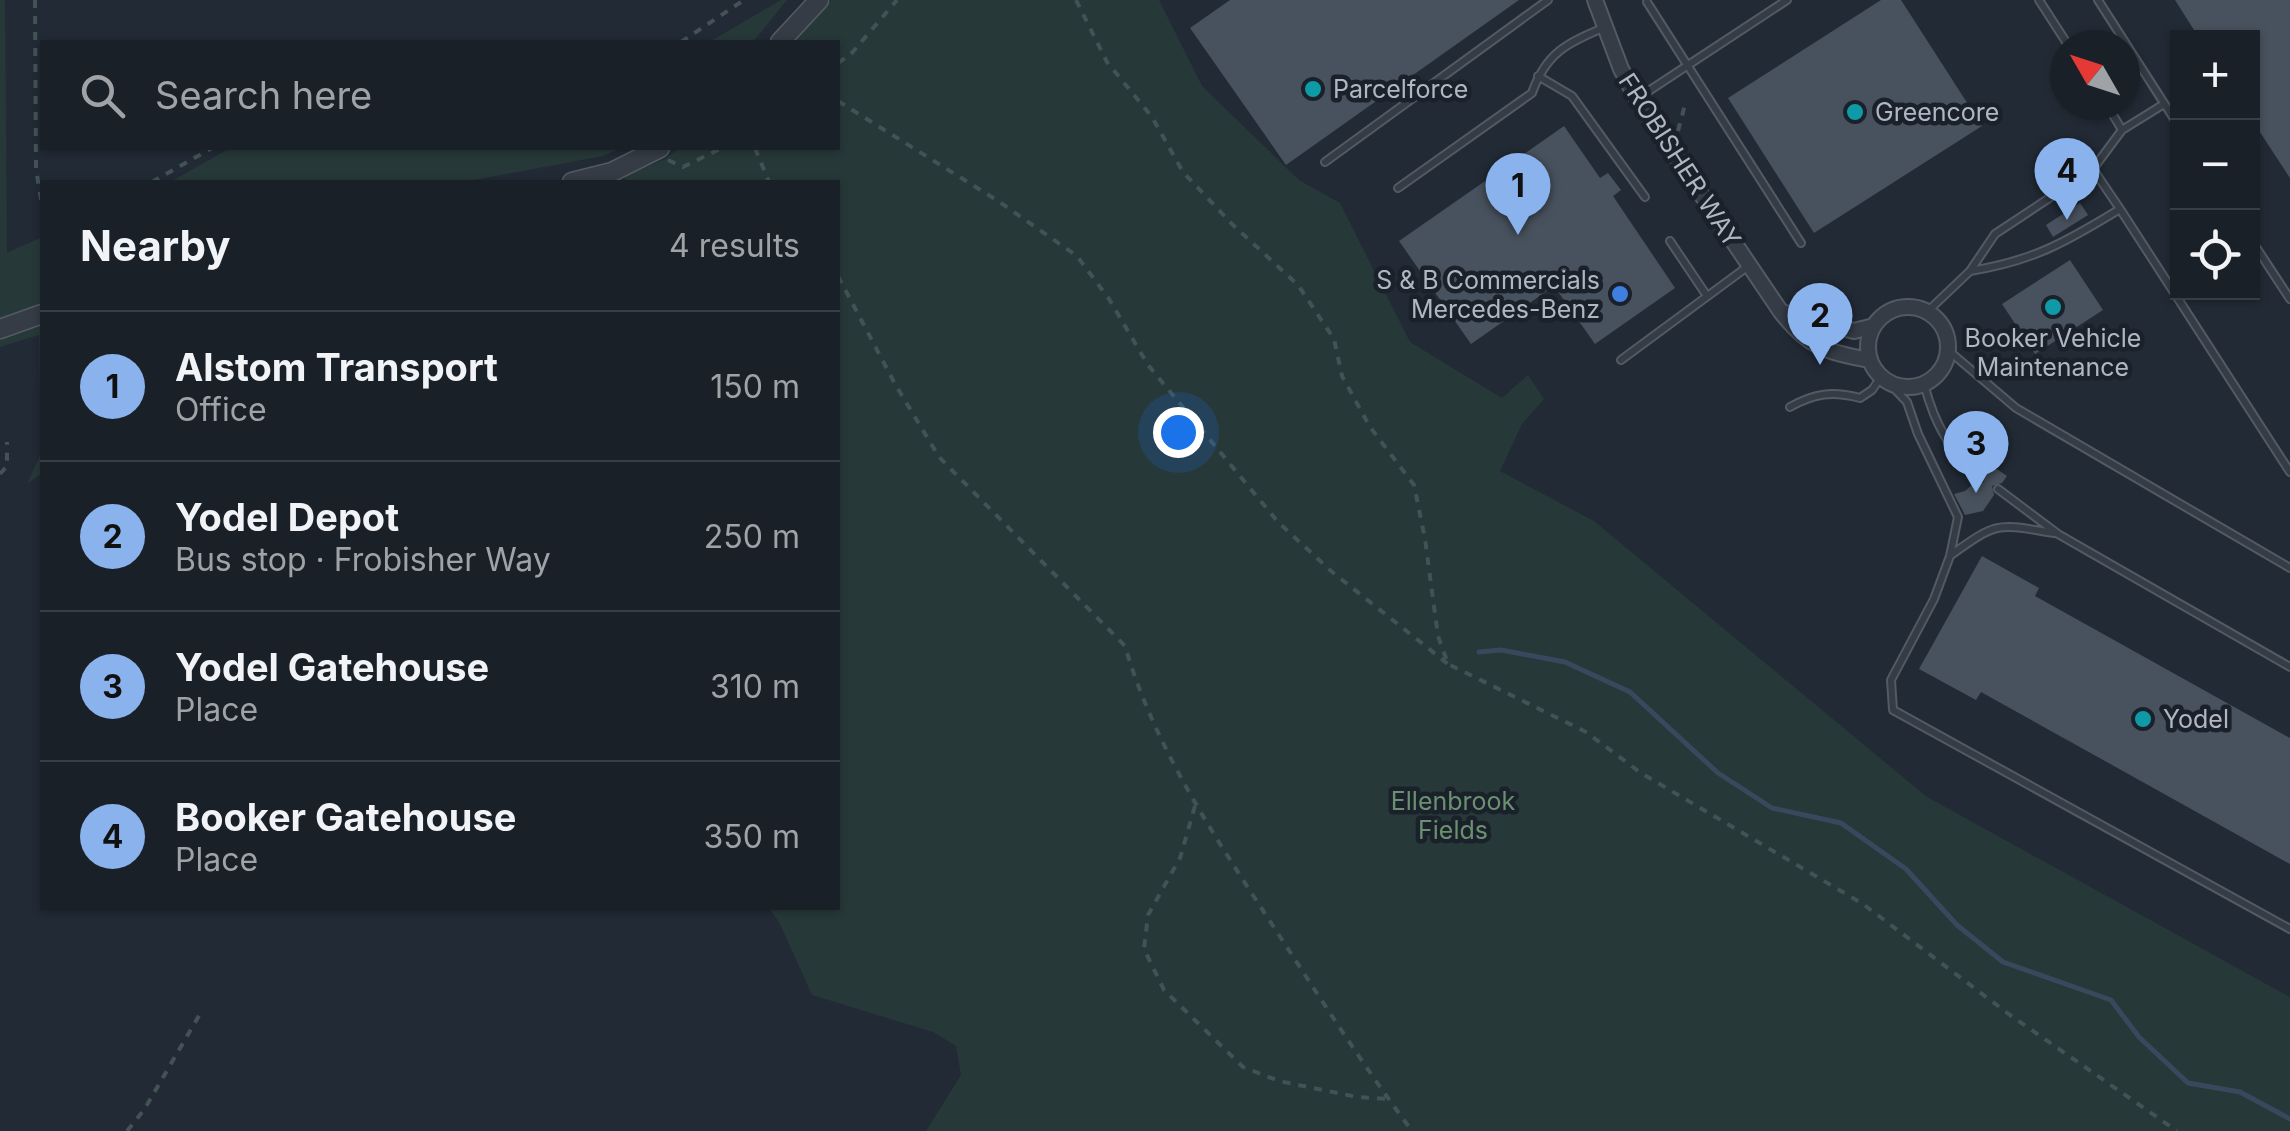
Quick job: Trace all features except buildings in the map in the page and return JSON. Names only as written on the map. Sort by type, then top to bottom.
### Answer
[{"type":"street","points":[[782,40],[820,0]]},
{"type":"street","name":"FROBISHER WAY","points":[[1596,0],[1637,99],[1781,312],[1798,334],[1829,352],[1870,360]]},
{"type":"street","points":[[602,179],[656,150]]},
{"type":"street","points":[[1922,307],[1944,326],[1948,351],[1944,364],[1924,384],[1911,387],[1884,379],[1870,360],[1868,343],[1874,326],[1895,308],[1922,307]]},
{"type":"street","points":[[1781,312],[1854,331],[1874,326]]},
{"type":"street","points":[[0,329],[40,315]]},
{"type":"lane","points":[[1325,162],[1548,0]]},
{"type":"lane","points":[[1637,99],[1787,0]]},
{"type":"lane","points":[[2039,0],[2058,30]]},
{"type":"lane","points":[[2098,0],[2175,120]]},
{"type":"lane","points":[[1646,2],[1802,243]]},
{"type":"lane","points":[[1398,188],[1532,92],[1538,76],[1559,48],[1604,27]]},
{"type":"lane","points":[[1538,76],[1572,96],[1645,197]]},
{"type":"lane","points":[[1928,312],[1970,271],[1995,234],[2093,169],[2122,130],[2164,104]]},
{"type":"lane","points":[[2116,120],[2122,130]]},
{"type":"lane","points":[[2093,169],[2290,472]]},
{"type":"lane","points":[[1970,271],[2014,264],[2062,244],[2120,209]]},
{"type":"lane","points":[[1670,241],[1708,296]]},
{"type":"lane","points":[[2260,253],[2290,299]]},
{"type":"lane","points":[[1621,360],[1748,266]]},
{"type":"lane","points":[[1948,351],[2016,408],[2290,568]]},
{"type":"lane","points":[[1790,407],[1810,396],[1835,392],[1860,398],[1884,379],[1907,402],[1958,517],[1950,556],[1934,599],[1891,680],[1893,710],[2290,929]]},
{"type":"lane","points":[[1924,384],[1948,445],[1979,477]]},
{"type":"lane","points":[[1998,489],[2058,534],[2290,667]]},
{"type":"lane","points":[[1950,556],[1990,527],[2058,534]]},
{"type":"path","points":[[35,0],[36,169],[40,194]]},
{"type":"path","points":[[684,40],[744,0]]},
{"type":"path","points":[[840,62],[897,0]]},
{"type":"path","points":[[1076,0],[1107,62],[1152,117],[1183,172],[1298,285],[1334,339],[1342,376],[1370,427],[1414,485],[1438,636],[1448,664]]},
{"type":"path","points":[[840,102],[998,201],[1077,256],[1109,299],[1148,365],[1278,522],[1356,592],[1448,664],[1586,732],[1641,773],[1863,904],[2010,1015],[2177,1131]]},
{"type":"path","points":[[156,180],[208,150]]},
{"type":"path","points":[[659,150],[664,159],[683,167],[718,150]]},
{"type":"path","points":[[756,150],[768,180]]},
{"type":"path","points":[[840,280],[939,457],[1125,646],[1135,679],[1195,806],[1412,1131]]},
{"type":"path","points":[[0,474],[7,466],[7,442]]},
{"type":"path","points":[[1195,806],[1180,858],[1148,916],[1144,950],[1164,990],[1243,1067],[1280,1081],[1357,1097],[1388,1099]]},
{"type":"path","points":[[127,1131],[144,1110],[200,1014]]},
{"type":"green space","points":[[0,0],[5,0],[7,253],[40,238],[40,394],[39,335],[0,347]]},
{"type":"green space","points":[[781,0],[787,0],[755,40],[712,40]]},
{"type":"green space","name":"Ellenbrook Fields","points":[[831,0],[1159,0],[1202,86],[1299,180],[1340,203],[1410,342],[1502,398],[1528,375],[1544,399],[1522,424],[1500,471],[1594,521],[1927,797],[2290,997],[2290,1131],[926,1131],[961,1075],[956,1046],[933,1032],[812,995],[770,910],[840,910],[840,180],[625,180],[676,150],[840,150],[840,40],[795,40]]},
{"type":"green space","points":[[226,150],[617,150],[474,180],[174,180]]},
{"type":"green space","points":[[40,455],[40,474],[27,484]]},
{"type":"waterway","points":[[1479,652],[1501,650],[1565,662],[1630,692],[1718,773],[1772,808],[1841,823],[1906,869],[1957,925],[2003,962],[2111,1000],[2139,1037],[2188,1083],[2240,1092],[2290,1119]]},
{"type":"place","name":"Parcelforce","points":[[1313,89]]},
{"type":"place","name":"Greencore","points":[[1855,112]]},
{"type":"place","name":"Booker Gatehouse","points":[[2067,220]]},
{"type":"place","name":"Alstom Transport","points":[[1518,235]]},
{"type":"place","name":"S & B Commercials Mercedes-Benz","points":[[1620,294]]},
{"type":"place","name":"Booker Vehicle Maintenance","points":[[2053,307]]},
{"type":"place","name":"Yodel Depot","points":[[1820,365]]},
{"type":"place","name":"Yodel Gatehouse","points":[[1976,493]]},
{"type":"place","name":"Yodel","points":[[2143,719]]}]
